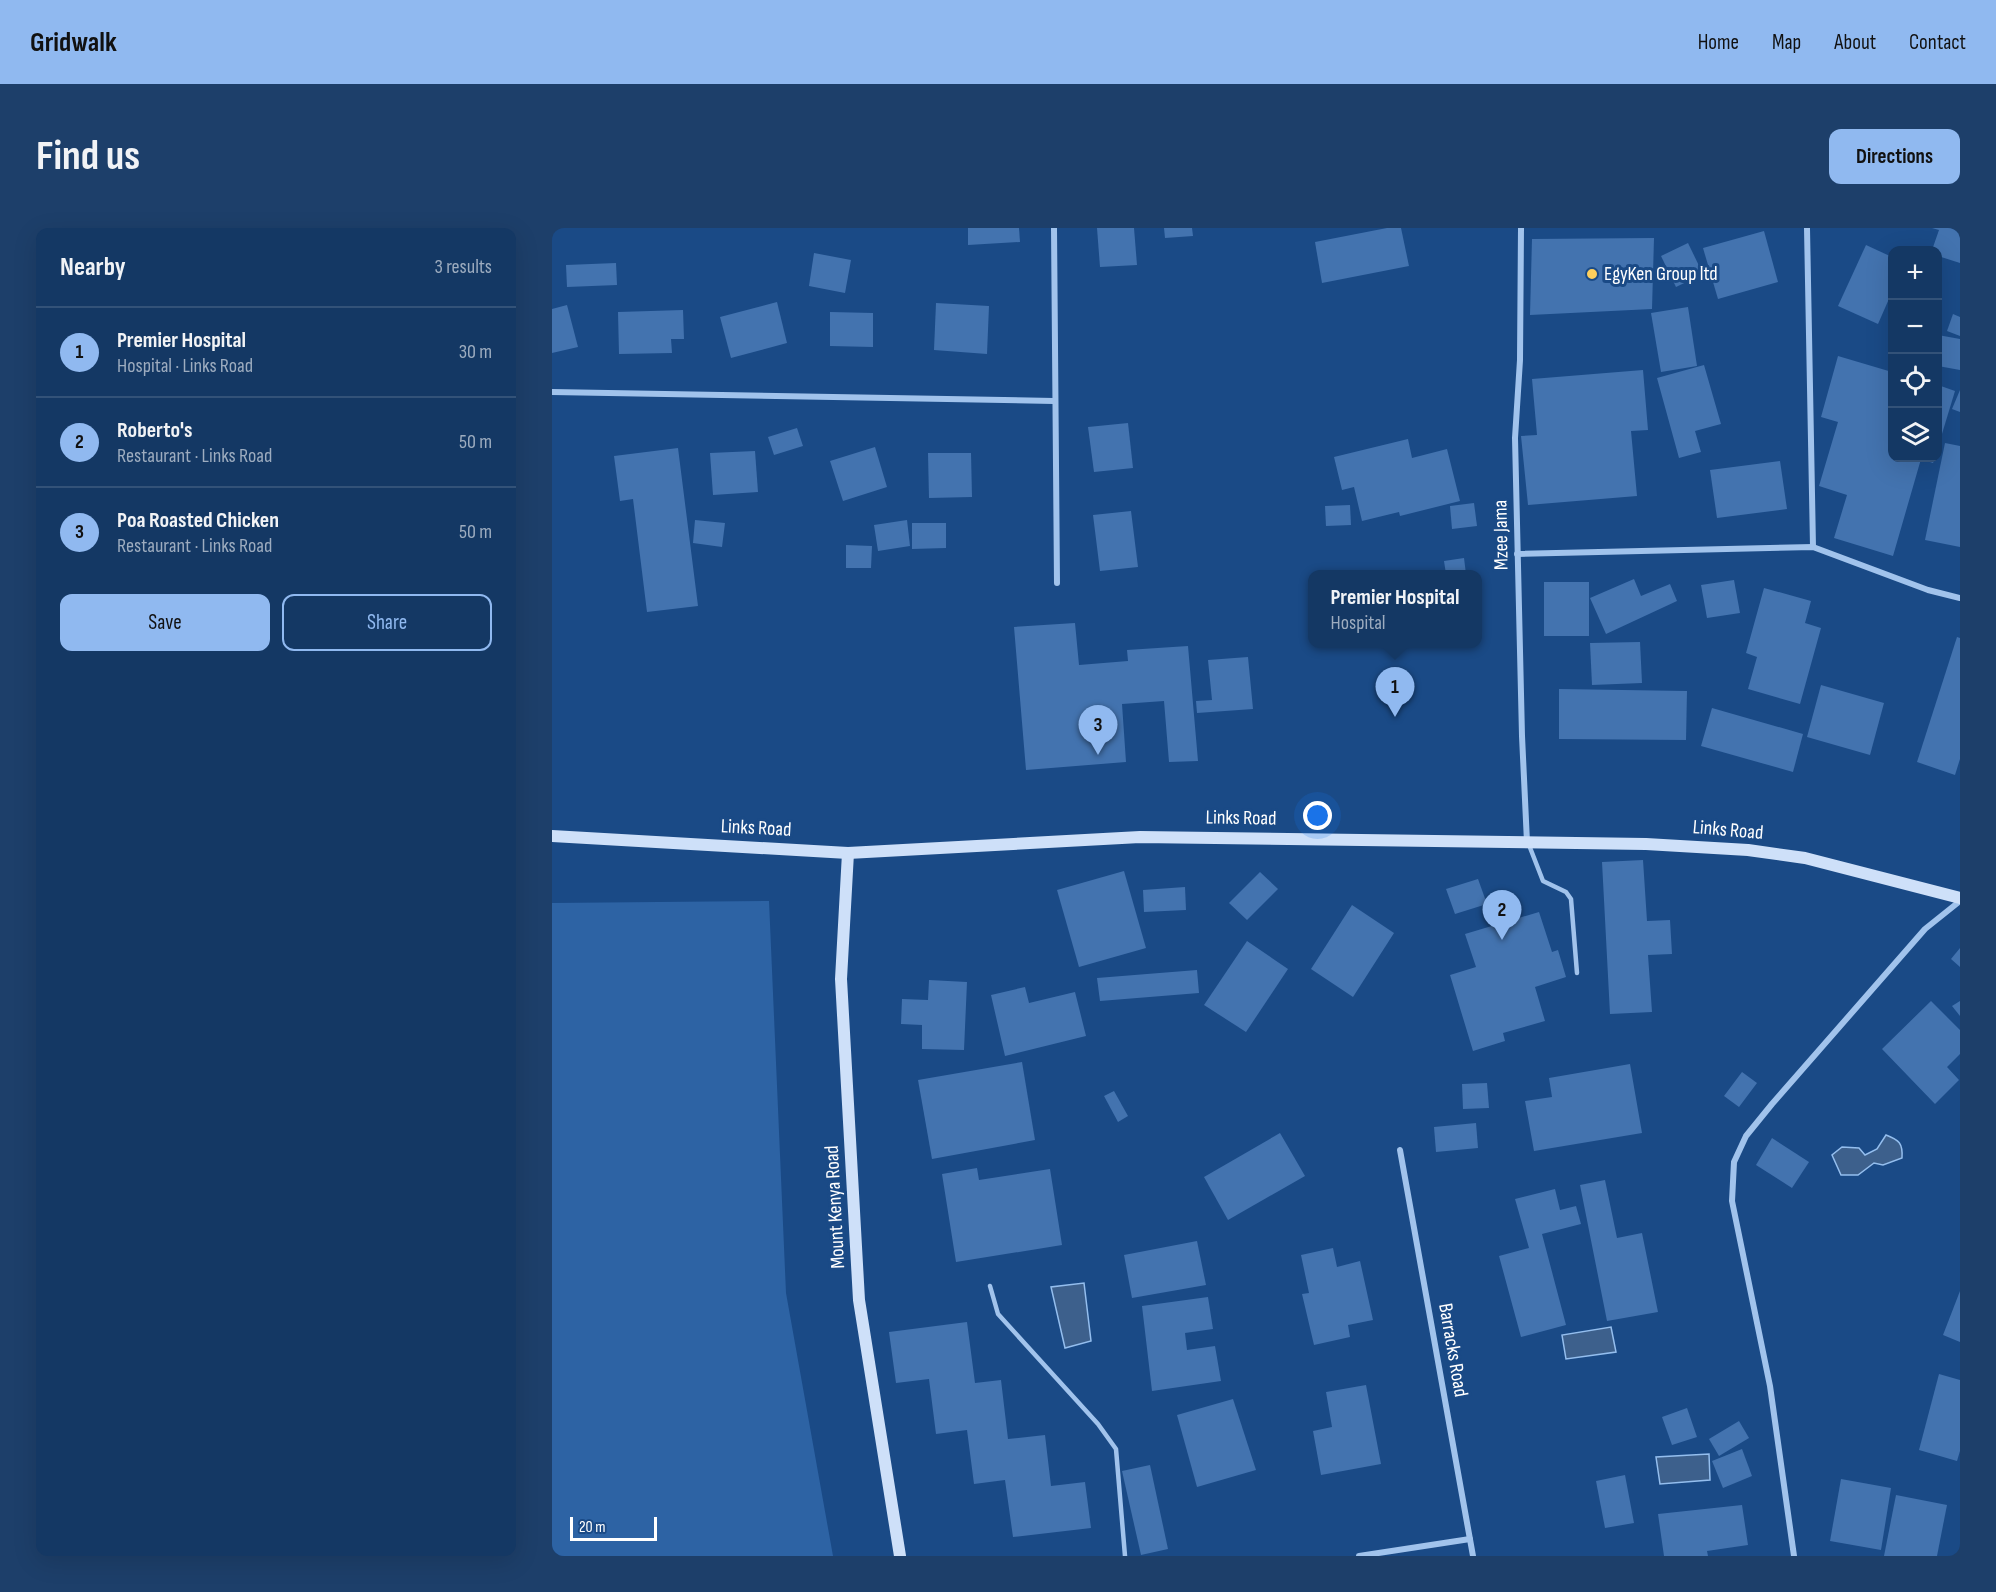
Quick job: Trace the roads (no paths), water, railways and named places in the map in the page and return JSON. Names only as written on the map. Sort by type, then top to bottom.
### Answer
[{"type":"main road","name":"Links Road","points":[[552,836],[848,854],[1140,837],[1646,844],[1748,850],[1804,858],[1960,900]]},
{"type":"main road","name":"Mount Kenya Road","points":[[848,854],[841,980],[859,1300],[900,1556]]},
{"type":"street","points":[[1054,228],[1057,583]]},
{"type":"street","name":"Mzee Jama","points":[[1521,228],[1520,360],[1515,438],[1527,842]]},
{"type":"street","points":[[1807,228],[1813,547]]},
{"type":"street","points":[[552,392],[1054,401]]},
{"type":"street","points":[[1517,554],[1813,547],[1928,590],[1960,598]]},
{"type":"street","points":[[1794,1556],[1770,1386],[1732,1201],[1734,1162],[1746,1136],[1772,1104],[1925,929],[1960,900]]},
{"type":"street","name":"Barracks Road","points":[[1400,1150],[1473,1556]]},
{"type":"street","points":[[1359,1556],[1470,1539]]},
{"type":"lane","points":[[1527,842],[1543,881],[1566,892],[1572,899],[1577,973]]},
{"type":"lane","points":[[990,1286],[998,1314],[1098,1424],[1116,1449],[1125,1556]]},
{"type":"place","name":"EgyKen Group ltd","points":[[1592,274]]},
{"type":"place","name":"Premier Hospital","points":[[1395,717]]},
{"type":"place","name":"Poa Roasted Chicken","points":[[1098,755]]},
{"type":"place","name":"Roberto's","points":[[1502,940]]}]
